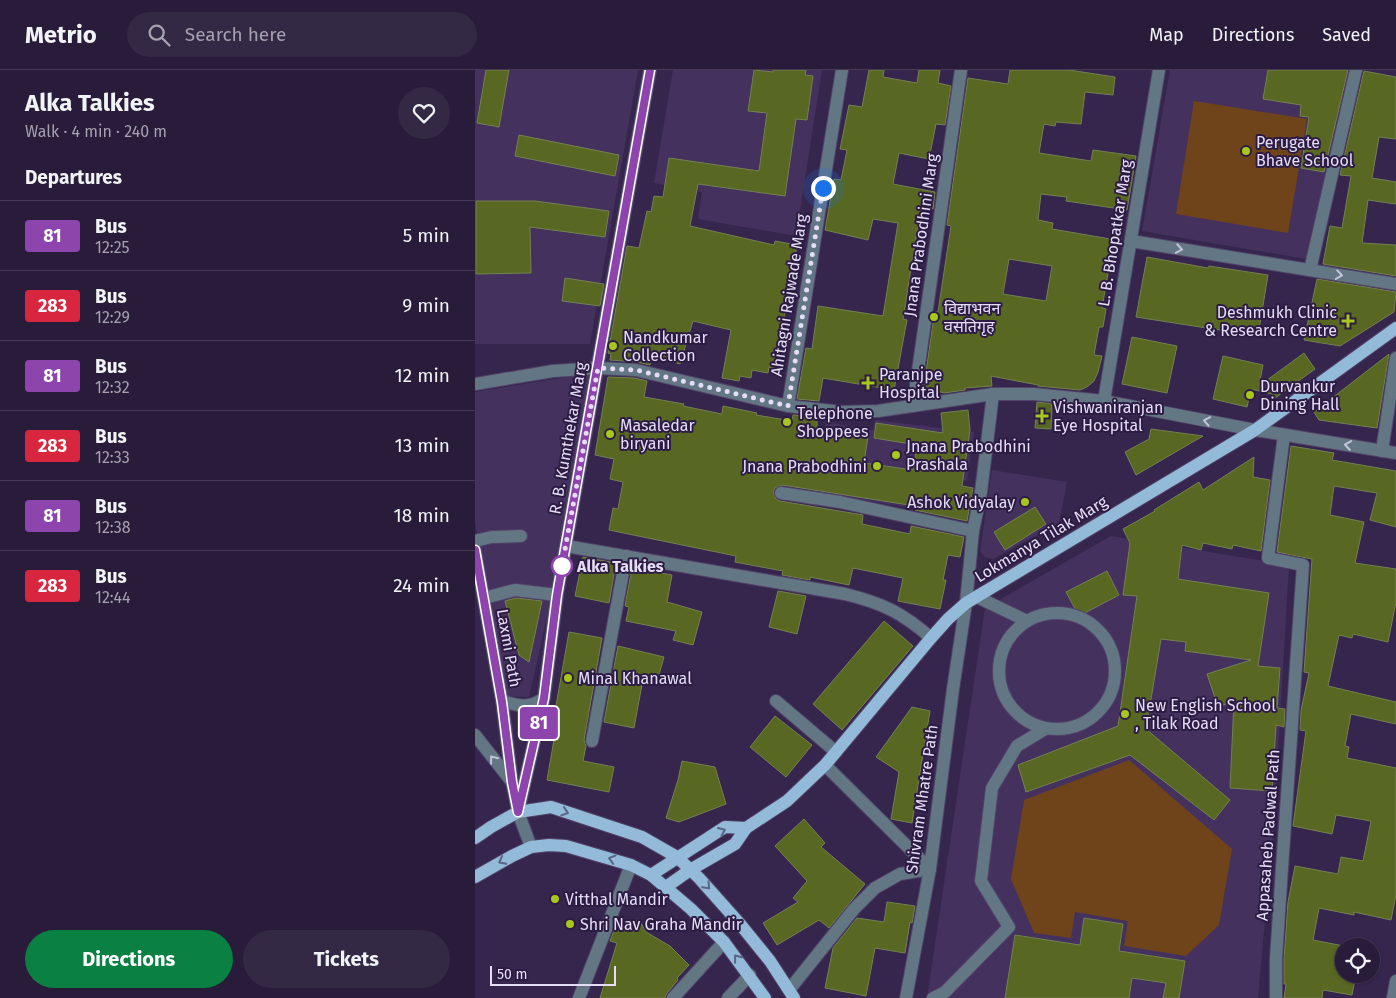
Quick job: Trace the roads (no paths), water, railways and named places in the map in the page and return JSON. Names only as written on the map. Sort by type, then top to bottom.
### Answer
[{"type":"main road","name":"Lokmanya Tilak Marg","points":[[666,887],[690,870],[735,844],[746,828],[787,801],[825,765],[948,619],[971,600],[1255,430],[1396,328]]},
{"type":"main road","points":[[475,838],[518,812],[551,807],[642,837],[677,857],[690,870],[740,924],[770,961],[791,994]]},
{"type":"main road","points":[[651,875],[725,827],[746,828]]},
{"type":"main road","points":[[475,877],[499,862],[531,847],[549,845],[566,846],[631,865],[651,875],[691,909],[724,942],[765,998]]},
{"type":"street","name":"R. B. Kumthekar Marg","points":[[518,812],[544,698],[565,546],[650,70]]},
{"type":"street","name":"Ahitagni Rajwade Marg","points":[[788,406],[842,70]]},
{"type":"street","name":"Jnana Prabodhini Marg","points":[[913,406],[961,70]]},
{"type":"street","name":"L. B. Bhopatkar Marg","points":[[1104,401],[1159,70]]},
{"type":"street","points":[[1310,270],[1356,70]]},
{"type":"street","points":[[1131,241],[1396,284]]},
{"type":"street","points":[[1382,450],[1396,358]]},
{"type":"street","points":[[475,384],[553,371],[598,368],[636,370],[788,406],[842,412],[877,411],[993,394],[1034,394],[1104,401],[1255,430],[1396,453]]},
{"type":"street","name":"Shivram Mhatre Path","points":[[906,998],[930,869],[953,689],[971,600],[973,531],[981,492],[993,394]]},
{"type":"street","name":"Appasaheb Padwal Path","points":[[1276,998],[1276,959],[1303,564],[1269,558],[1284,435]]},
{"type":"street","points":[[781,493],[840,502],[973,531]]},
{"type":"street","points":[[475,541],[492,537],[521,536]]},
{"type":"street","points":[[565,546],[845,594],[874,602],[904,616],[931,638]]},
{"type":"street","name":"Laxmi Path","points":[[475,550],[502,702],[512,782],[518,812],[531,847]]},
{"type":"street","points":[[592,741],[626,556]]},
{"type":"street","points":[[484,598],[515,590],[557,595]]},
{"type":"street","points":[[971,600],[1027,621]]},
{"type":"street","points":[[1063,613],[1082,618],[1097,629],[1109,644],[1115,662],[1115,680],[1109,699],[1097,714],[1082,724],[1064,730],[1045,729],[1027,722],[1012,708],[1002,691],[999,671],[1002,652],[1012,634],[1027,621],[1045,614],[1063,613]]},
{"type":"street","points":[[502,702],[517,706],[528,706],[537,704],[544,698]]},
{"type":"street","points":[[776,701],[836,752]]},
{"type":"street","points":[[933,998],[945,992],[1009,928],[981,881],[992,788],[1017,746],[1045,729]]},
{"type":"street","points":[[475,735],[512,782]]},
{"type":"street","points":[[825,765],[930,869]]},
{"type":"street","points":[[579,998],[631,865]]},
{"type":"street","points":[[791,994],[854,909],[875,888],[901,874],[930,869]]},
{"type":"street","points":[[673,998],[724,942]]},
{"type":"street","points":[[728,998],[749,975]]},
{"type":"street","points":[[1393,998],[1396,981]]},
{"type":"place","name":"Perugate Bhave School","points":[[1246,151]]},
{"type":"place","name":"विद्याभवन वसतिगृह","points":[[934,317]]},
{"type":"place","name":"Deshmukh Clinic & Research Centre","points":[[1348,321]]},
{"type":"place","name":"Nandkumar Collection","points":[[613,346]]},
{"type":"place","name":"Paranjpe Hospital","points":[[868,383]]},
{"type":"place","name":"Durvankur Dining Hall","points":[[1250,395]]},
{"type":"place","name":"Vishwaniranjan Eye Hospital","points":[[1042,416]]},
{"type":"place","name":"Telephone Shoppees","points":[[787,422]]},
{"type":"place","name":"Masaledar biryani","points":[[610,434]]},
{"type":"place","name":"Jnana Prabodhini Prashala","points":[[896,455]]},
{"type":"place","name":"Jnana Prabodhini","points":[[877,466]]},
{"type":"place","name":"Ashok Vidyalay","points":[[1025,502]]},
{"type":"place","name":"Alka Talkies","points":[[562,566]]},
{"type":"place","name":"Minal Khanawal","points":[[568,678]]},
{"type":"place","name":"New English School , Tilak Road","points":[[1125,714]]},
{"type":"place","name":"Vitthal Mandir","points":[[555,899]]},
{"type":"place","name":"Shri Nav Graha Mandir","points":[[570,924]]}]
